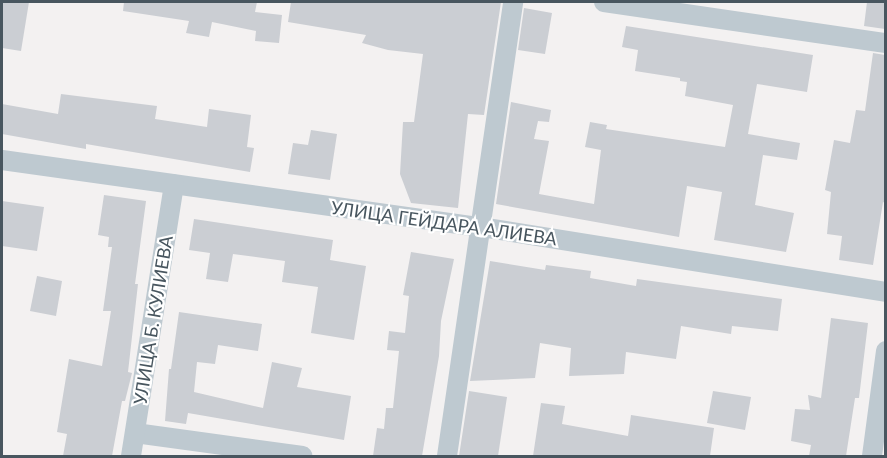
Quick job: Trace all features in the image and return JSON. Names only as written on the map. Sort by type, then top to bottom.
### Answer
[{"type":"street","points":[[447,456],[513,2]]},
{"type":"street","points":[[604,2],[885,43]]},
{"type":"street","name":"УЛИЦА ГЕЙДАРА АЛИЕВА","points":[[2,160],[481,227],[885,292]]},
{"type":"street","name":"УЛИЦА Б. КУЛИЕВА","points":[[131,456],[174,184]]},
{"type":"street","points":[[872,456],[885,351]]},
{"type":"street","points":[[135,434],[302,456]]},
{"type":"building","points":[[2,2],[29,2],[21,51],[2,48]]},
{"type":"building","points":[[124,2],[257,2],[255,12],[282,15],[279,43],[255,41],[256,31],[212,22],[209,37],[186,33],[189,21],[123,11]]},
{"type":"building","points":[[291,2],[501,2],[484,115],[468,114],[458,208],[411,203],[400,174],[403,122],[414,122],[423,54],[388,50],[362,43],[366,35],[288,22]]},
{"type":"building","points":[[867,2],[885,2],[885,29],[864,26]]},
{"type":"building","points":[[524,8],[552,13],[545,54],[518,50]]},
{"type":"building","points":[[626,26],[813,55],[807,92],[757,84],[748,134],[800,143],[797,160],[763,155],[755,205],[794,213],[786,252],[714,240],[722,192],[687,186],[679,237],[496,204],[511,102],[551,110],[549,122],[538,121],[534,139],[549,141],[539,194],[594,204],[601,150],[585,147],[590,122],[607,125],[606,129],[725,147],[733,105],[685,96],[687,82],[680,81],[680,78],[635,71],[638,50],[622,47]]},
{"type":"building","points":[[873,53],[885,55],[885,203],[883,202],[873,265],[839,260],[842,236],[827,234],[831,192],[825,190],[834,140],[850,143],[856,110],[865,111]]},
{"type":"building","points":[[61,94],[157,106],[155,119],[207,127],[209,109],[251,115],[247,147],[254,148],[250,172],[86,144],[86,149],[2,134],[2,104],[58,114]]},
{"type":"building","points":[[311,130],[337,134],[330,180],[288,174],[293,143],[308,145]]},
{"type":"building","points":[[104,195],[146,201],[135,284],[138,284],[128,372],[132,373],[125,401],[122,401],[112,456],[63,456],[67,434],[57,432],[69,359],[102,366],[111,311],[103,311],[112,247],[108,247],[109,237],[98,235]]},
{"type":"building","points":[[2,201],[44,207],[37,251],[2,246]]},
{"type":"building","points":[[194,219],[333,240],[330,260],[366,266],[354,340],[311,333],[318,287],[282,282],[285,261],[233,254],[228,282],[206,279],[210,253],[189,250]]},
{"type":"building","points":[[411,252],[454,259],[441,321],[439,356],[422,456],[373,456],[377,428],[384,429],[386,408],[393,408],[399,351],[387,350],[389,331],[405,333],[409,296],[403,295]]},
{"type":"building","points":[[490,261],[545,270],[546,265],[591,271],[590,278],[636,286],[637,279],[782,299],[778,331],[732,326],[731,334],[681,326],[676,359],[626,352],[624,374],[569,376],[571,348],[540,343],[535,378],[470,381]]},
{"type":"building","points":[[37,276],[62,281],[56,316],[30,311]]},
{"type":"building","points":[[179,312],[262,324],[258,351],[218,345],[215,364],[197,362],[194,392],[263,408],[272,362],[302,368],[297,387],[351,396],[344,440],[188,413],[186,424],[165,421],[169,369],[171,369]]},
{"type":"building","points":[[831,318],[868,323],[859,398],[855,398],[846,456],[809,456],[811,445],[791,441],[795,409],[810,410],[808,395],[821,398]]},
{"type":"building","points":[[469,391],[507,397],[498,456],[459,456]]},
{"type":"building","points":[[713,391],[751,397],[745,430],[707,423]]},
{"type":"building","points":[[541,403],[565,406],[562,424],[628,436],[631,415],[714,428],[710,456],[533,456]]}]
